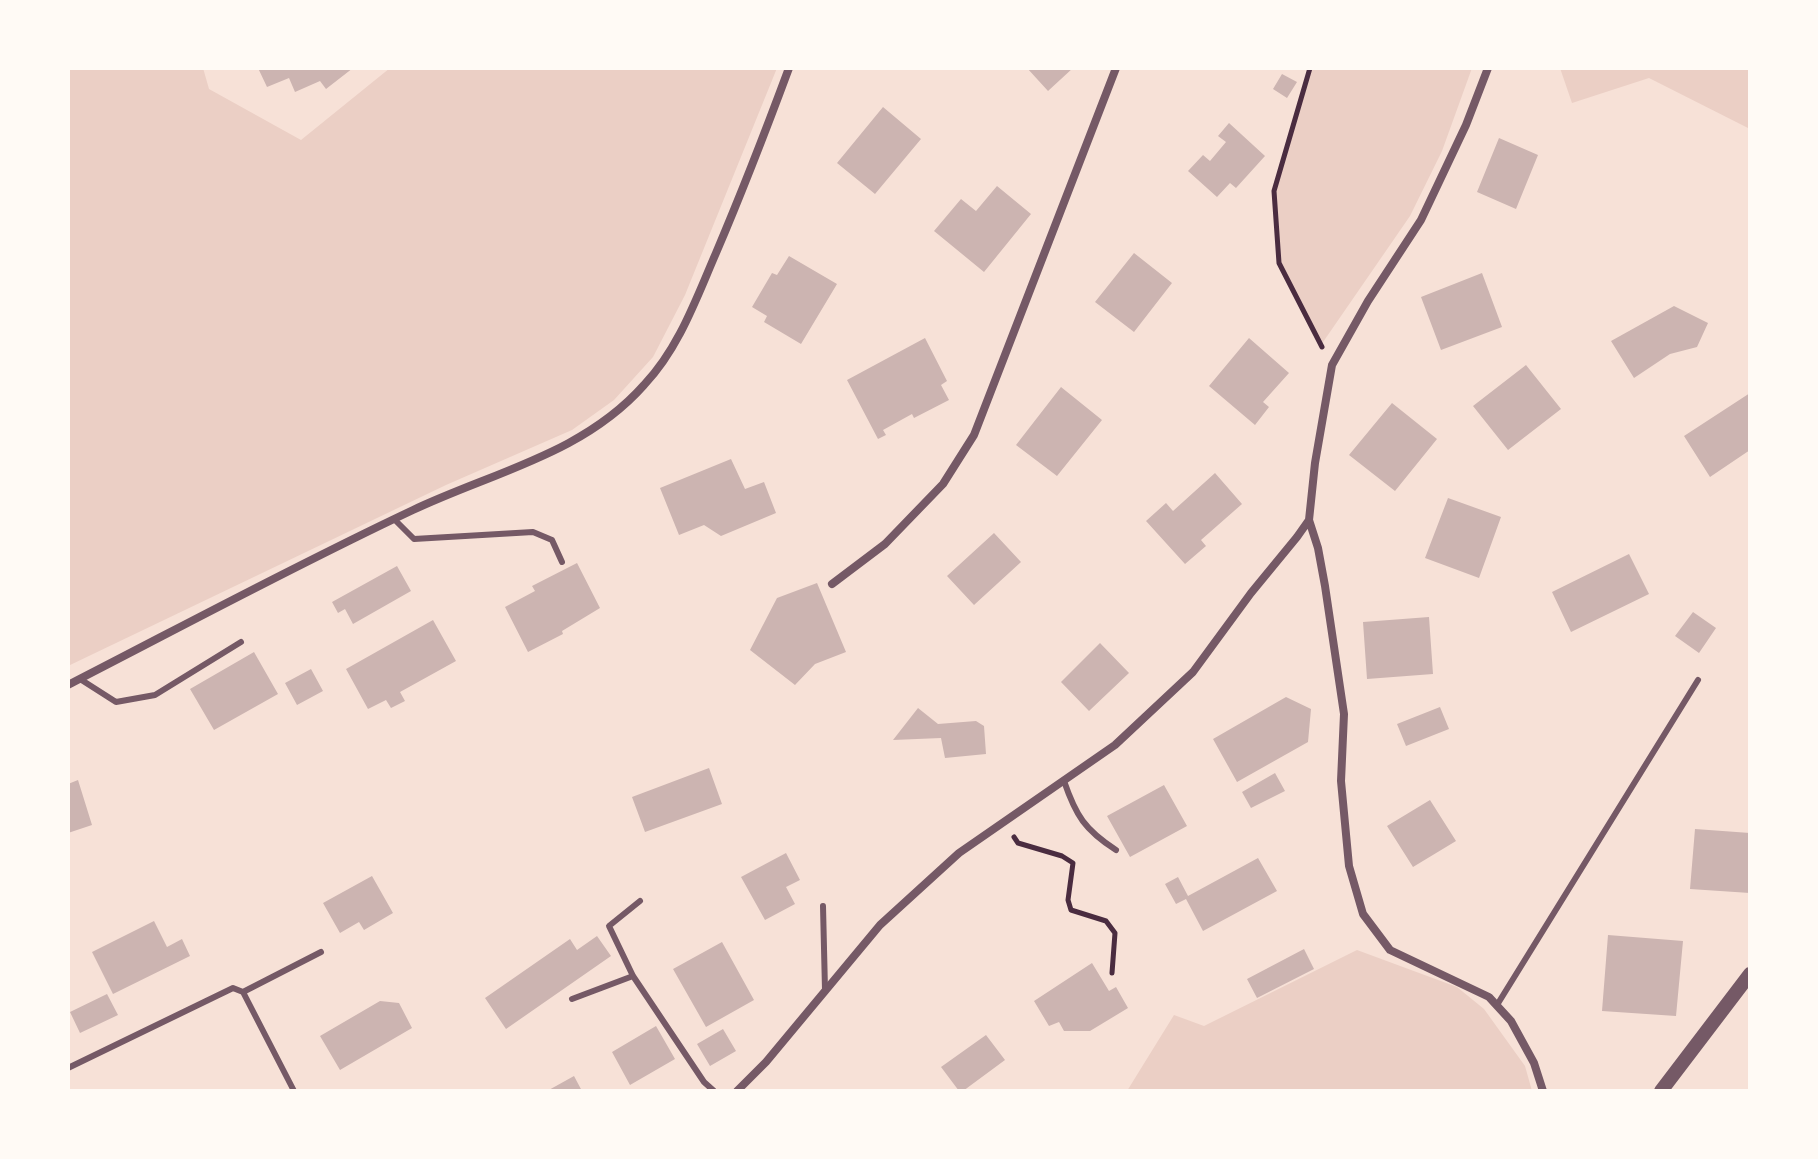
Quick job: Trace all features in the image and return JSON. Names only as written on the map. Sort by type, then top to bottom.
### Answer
[{"type":"street","points":[[68,685],[277,576],[394,519],[554,452],[608,421],[646,384],[683,330],[746,182],[789,68]]},
{"type":"street","points":[[832,584],[885,544],[943,484],[974,435],[1116,68]]},
{"type":"street","points":[[1488,68],[1466,125],[1421,220],[1368,301],[1332,365],[1315,463],[1309,520],[1325,586],[1344,714],[1341,781],[1349,866],[1363,914],[1390,950],[1489,997],[1511,1021],[1534,1063],[1543,1091]]},
{"type":"street","points":[[737,1091],[766,1062],[880,925],[959,853],[1115,745],[1193,672],[1309,520]]},
{"type":"street","points":[[1661,1091],[1750,974]]},
{"type":"lane","points":[[394,519],[414,539],[533,532],[552,540],[562,562]]},
{"type":"lane","points":[[80,679],[116,702],[155,695],[241,642]]},
{"type":"lane","points":[[1497,1005],[1698,680]]},
{"type":"lane","points":[[1064,781],[1073,808],[1093,836],[1116,850]]},
{"type":"lane","points":[[640,901],[609,926],[633,976],[704,1082],[714,1091]]},
{"type":"lane","points":[[823,906],[825,990]]},
{"type":"lane","points":[[243,992],[321,952]]},
{"type":"lane","points":[[572,999],[633,976]]},
{"type":"lane","points":[[68,1068],[233,988],[243,992],[294,1091]]},
{"type":"path","points":[[1310,68],[1274,191],[1279,263],[1332,365]]},
{"type":"path","points":[[1003,824],[1018,843],[1062,856],[1073,863],[1068,900],[1071,910],[1106,921],[1115,933],[1112,973]]},
{"type":"shaded area","points":[[68,68],[203,68],[209,89],[301,140],[390,68],[777,68],[685,295],[653,357],[614,400],[572,430],[446,485],[68,666]]},
{"type":"shaded area","points":[[1310,68],[1472,68],[1442,151],[1410,216],[1321,345],[1279,263],[1274,191]]},
{"type":"shaded area","points":[[1560,68],[1750,68],[1750,129],[1649,78],[1572,103]]},
{"type":"shaded area","points":[[1357,950],[1457,987],[1484,1009],[1525,1066],[1532,1091],[1127,1091],[1174,1015],[1204,1026]]},
{"type":"building","points":[[258,68],[353,68],[326,89],[320,81],[295,92],[289,78],[267,87]]},
{"type":"building","points":[[1027,68],[1073,68],[1048,91]]},
{"type":"building","points":[[1282,74],[1297,82],[1287,98],[1273,89]]},
{"type":"building","points":[[883,107],[921,139],[875,194],[837,163]]},
{"type":"building","points":[[1229,123],[1265,156],[1236,188],[1230,183],[1217,197],[1188,171],[1203,155],[1210,161],[1226,142],[1218,136]]},
{"type":"building","points":[[1499,138],[1538,155],[1516,209],[1477,192]]},
{"type":"building","points":[[997,186],[1031,214],[984,272],[934,231],[961,199],[976,211]]},
{"type":"building","points":[[1134,253],[1172,283],[1134,332],[1095,302]]},
{"type":"building","points":[[789,256],[837,284],[801,344],[764,322],[767,316],[752,307],[772,273],[777,275]]},
{"type":"building","points":[[1482,273],[1502,327],[1441,350],[1421,297]]},
{"type":"building","points":[[1674,306],[1708,323],[1697,347],[1670,354],[1634,378],[1611,341]]},
{"type":"building","points":[[925,338],[947,381],[941,385],[949,400],[914,418],[912,414],[883,430],[886,435],[878,439],[847,380]]},
{"type":"building","points":[[1249,338],[1289,373],[1263,402],[1269,407],[1255,425],[1209,386]]},
{"type":"building","points":[[1526,365],[1561,409],[1508,450],[1473,406]]},
{"type":"building","points":[[1061,387],[1102,420],[1057,476],[1016,445]]},
{"type":"building","points":[[1750,393],[1750,450],[1710,477],[1684,436]]},
{"type":"building","points":[[1392,403],[1437,439],[1395,491],[1349,455]]},
{"type":"building","points":[[731,459],[745,489],[764,482],[776,513],[721,536],[704,525],[679,535],[660,488]]},
{"type":"building","points":[[1215,473],[1242,504],[1201,540],[1206,546],[1185,564],[1146,521],[1166,503],[1173,511]]},
{"type":"building","points":[[1448,498],[1501,517],[1479,578],[1425,558]]},
{"type":"building","points":[[994,533],[1021,562],[974,605],[947,576]]},
{"type":"building","points":[[1629,554],[1649,594],[1571,632],[1552,592]]},
{"type":"building","points":[[577,563],[600,608],[562,631],[563,634],[528,652],[505,607],[535,591],[532,586]]},
{"type":"building","points":[[397,566],[411,591],[353,624],[345,609],[338,613],[332,602]]},
{"type":"building","points":[[817,583],[846,652],[815,664],[795,685],[750,650],[777,598]]},
{"type":"building","points":[[1693,612],[1716,628],[1699,653],[1675,636]]},
{"type":"building","points":[[1429,617],[1433,674],[1367,679],[1363,622]]},
{"type":"building","points":[[433,620],[456,661],[400,692],[405,701],[391,708],[386,700],[368,709],[346,669]]},
{"type":"building","points":[[1100,643],[1129,673],[1089,711],[1061,682]]},
{"type":"building","points":[[254,652],[278,694],[214,730],[190,689]]},
{"type":"building","points":[[311,669],[323,691],[297,705],[285,683]]},
{"type":"building","points":[[1286,697],[1311,709],[1308,742],[1237,782],[1213,739]]},
{"type":"building","points":[[1440,707],[1449,729],[1406,746],[1397,724]]},
{"type":"building","points":[[918,708],[938,724],[976,721],[984,726],[986,754],[945,758],[941,738],[893,740]]},
{"type":"building","points":[[709,768],[722,804],[645,832],[632,797]]},
{"type":"building","points":[[1275,773],[1285,791],[1251,808],[1242,792]]},
{"type":"building","points":[[78,780],[92,825],[68,833],[68,784]]},
{"type":"building","points":[[1164,785],[1187,826],[1130,857],[1107,816]]},
{"type":"building","points":[[1430,800],[1456,841],[1413,867],[1387,826]]},
{"type":"building","points":[[1695,829],[1750,833],[1750,893],[1690,889]]},
{"type":"building","points":[[786,853],[800,880],[786,887],[795,904],[765,920],[741,877]]},
{"type":"building","points":[[1258,858],[1277,891],[1203,931],[1186,899],[1176,904],[1165,884],[1178,877],[1188,896]]},
{"type":"building","points":[[372,876],[393,913],[364,930],[359,922],[340,933],[323,903]]},
{"type":"building","points":[[154,921],[167,947],[182,939],[190,956],[113,994],[92,952]]},
{"type":"building","points":[[1608,935],[1683,941],[1676,1016],[1602,1011]]},
{"type":"building","points":[[597,936],[611,956],[506,1029],[485,998],[570,939],[577,950]]},
{"type":"building","points":[[722,942],[754,1000],[706,1027],[673,969]]},
{"type":"building","points":[[1304,949],[1314,969],[1257,998],[1247,979]]},
{"type":"building","points":[[1092,963],[1109,991],[1116,987],[1128,1008],[1090,1031],[1064,1031],[1059,1022],[1049,1026],[1034,1001]]},
{"type":"building","points":[[107,994],[118,1015],[80,1033],[70,1012]]},
{"type":"building","points":[[380,1001],[399,1003],[412,1028],[340,1070],[320,1036]]},
{"type":"building","points":[[656,1026],[675,1059],[630,1085],[612,1052]]},
{"type":"building","points":[[723,1029],[736,1051],[710,1066],[697,1044]]},
{"type":"building","points":[[986,1035],[1005,1060],[959,1091],[941,1067]]},
{"type":"building","points":[[574,1076],[582,1091],[547,1091]]}]
